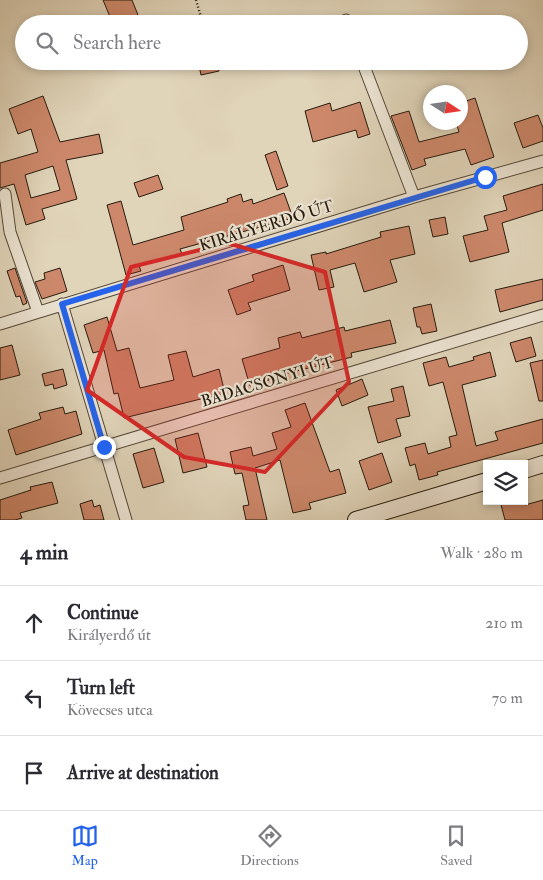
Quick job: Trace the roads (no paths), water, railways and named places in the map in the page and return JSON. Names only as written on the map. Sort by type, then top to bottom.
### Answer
[{"type":"street","points":[[365,70],[414,197]]},
{"type":"street","name":"KIRÁLYERDŐ ÚT","points":[[0,324],[414,197],[543,161]]},
{"type":"street","points":[[5,194],[10,232],[38,312]]},
{"type":"street","points":[[62,304],[126,520]]},
{"type":"street","name":"BADACSONYI ÚT","points":[[0,478],[543,315]]},
{"type":"street","points":[[528,469],[543,464]]},
{"type":"street","points":[[356,520],[483,482]]}]
